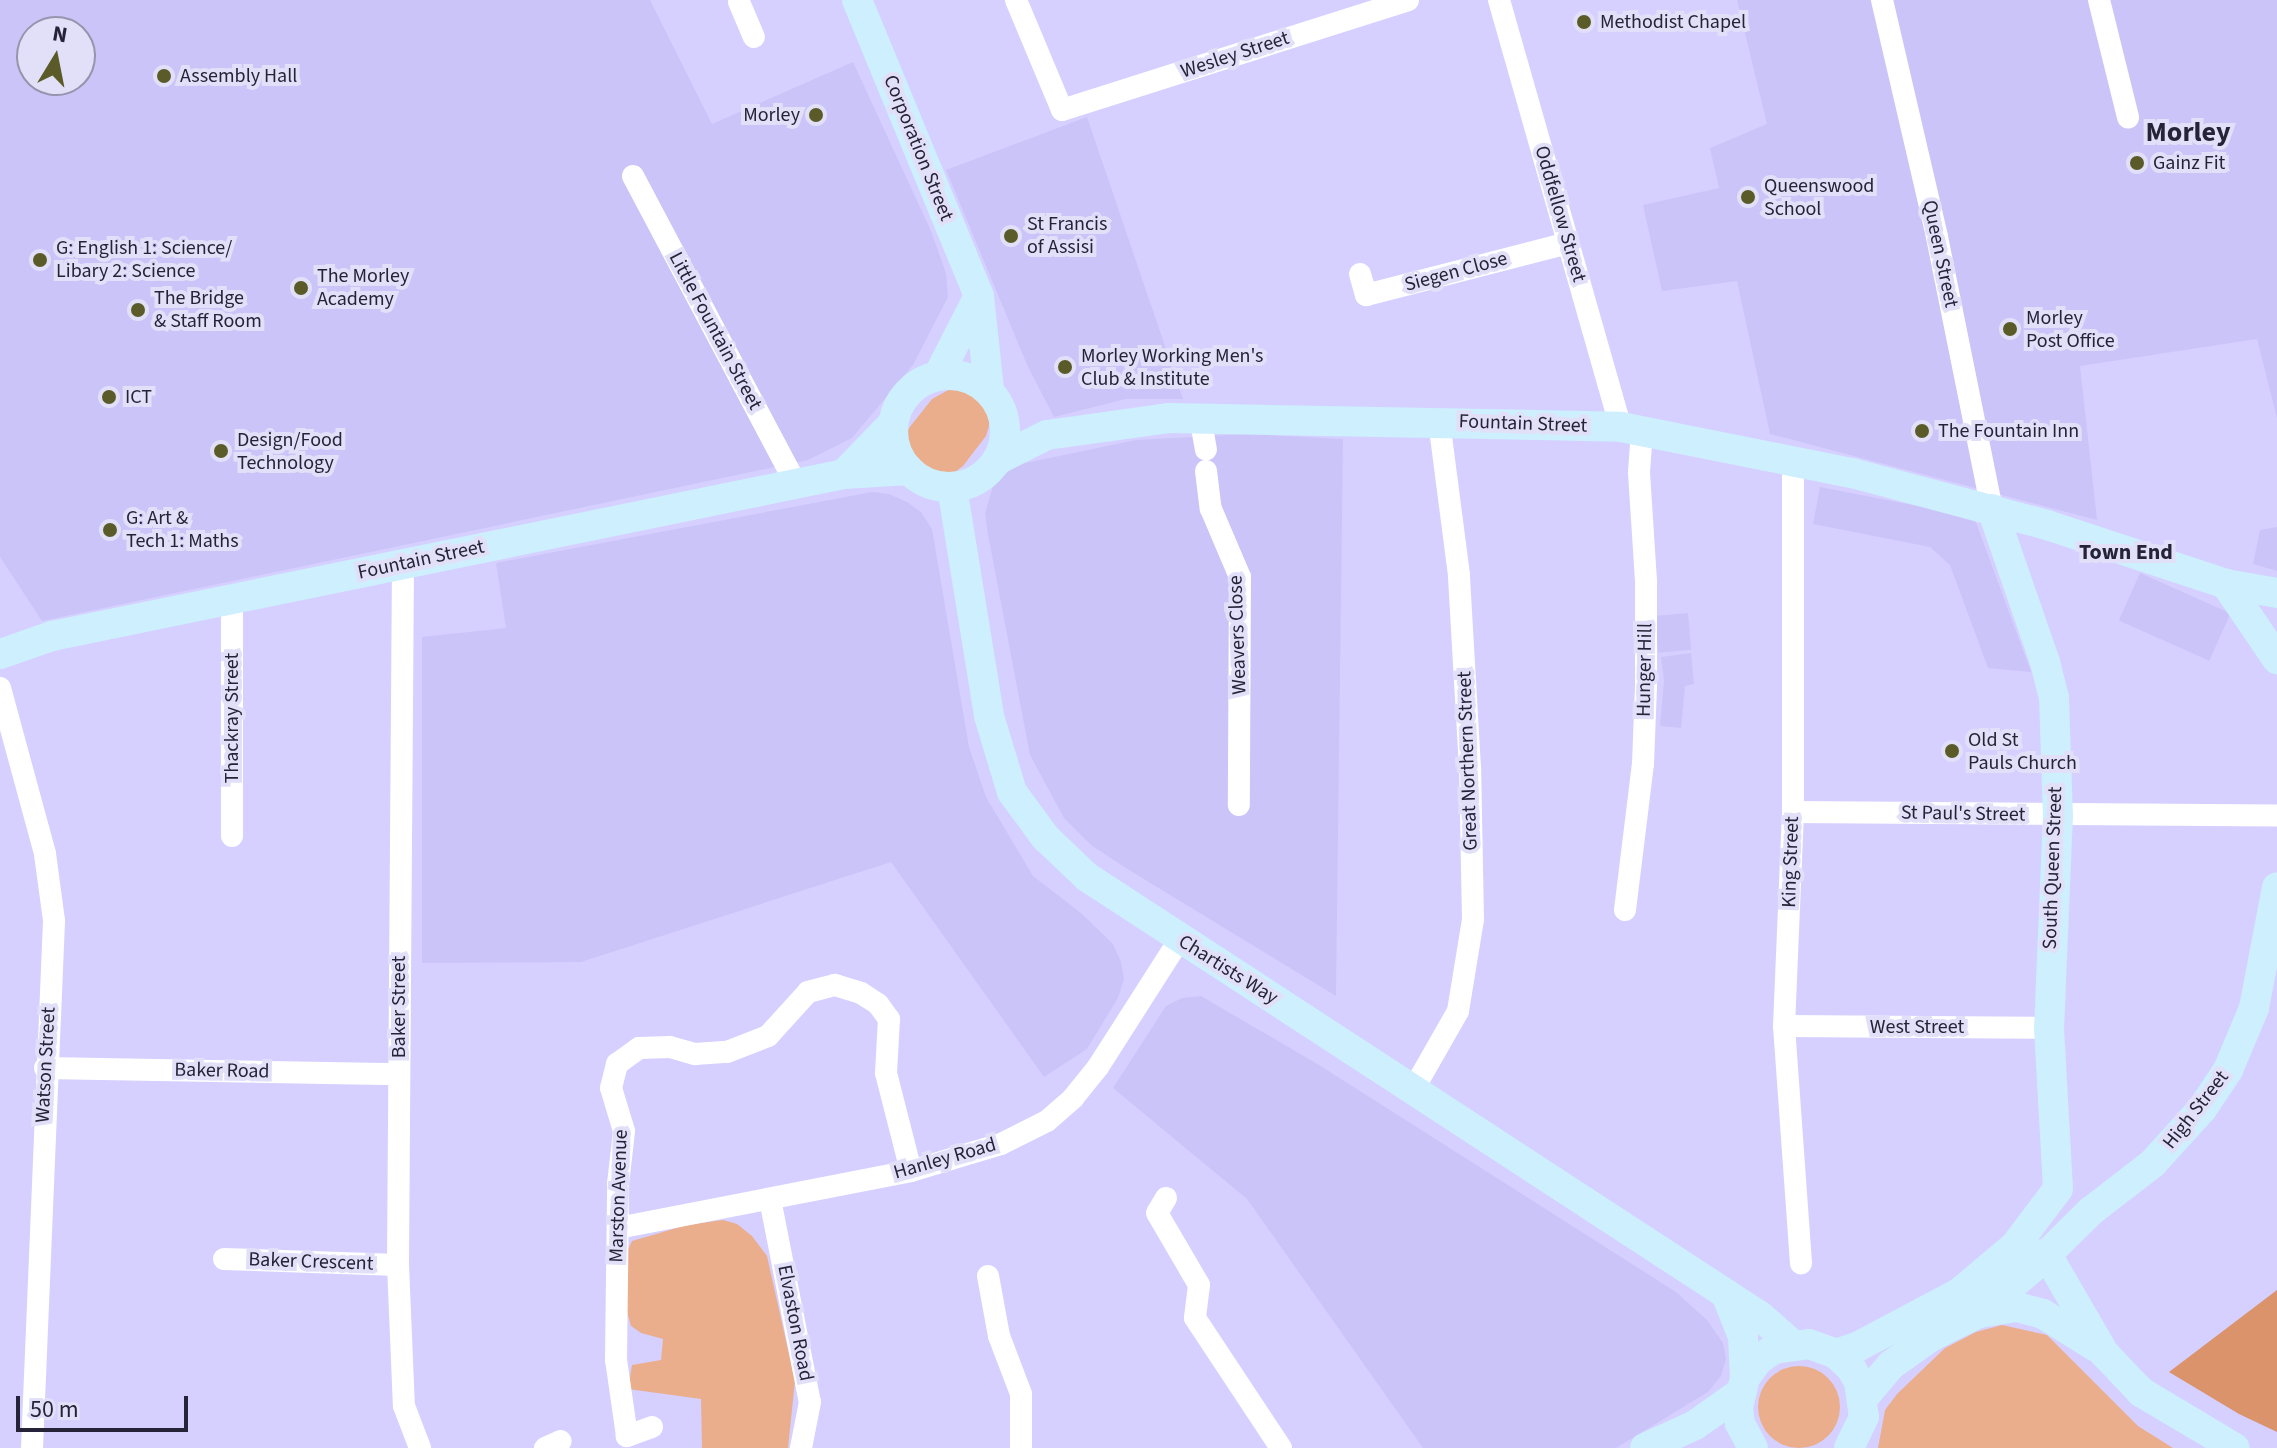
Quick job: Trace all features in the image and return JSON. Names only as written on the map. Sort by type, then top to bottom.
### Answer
[{"type":"main road","name":"Corporation Street","points":[[857,0],[979,296],[989,390],[1004,417]]},
{"type":"main road","points":[[938,376],[979,296]]},
{"type":"main road","points":[[844,474],[893,423],[908,392],[920,382],[938,376],[968,377],[989,390]]},
{"type":"main road","name":"Fountain Street","points":[[997,460],[1047,435],[1200,416],[1632,429],[1793,460],[1992,509],[2226,584],[2277,593]]},
{"type":"main road","points":[[893,423],[898,454],[909,470],[925,481],[952,487],[981,477],[997,460],[1007,433],[1004,417]]},
{"type":"main road","name":"Fountain Street","points":[[1004,417],[1047,435]]},
{"type":"main road","name":"Fountain Street","points":[[0,654],[52,636],[403,563],[797,486],[844,474],[909,470]]},
{"type":"main road","name":"Chartists Way","points":[[952,487],[989,716],[1012,792],[1045,837],[1087,877],[1760,1316],[1792,1344]]},
{"type":"main road","name":"South Queen Street","points":[[1992,509],[2045,662],[2054,697],[2058,815],[2049,1028],[2058,1189]]},
{"type":"main road","points":[[2226,584],[2277,655]]},
{"type":"main road","name":"High Street","points":[[2046,1263],[2091,1211],[2153,1163],[2181,1135],[2228,1070],[2254,1008],[2277,887]]},
{"type":"main road","points":[[1969,1303],[2058,1189],[2091,1211]]},
{"type":"main road","points":[[1864,1397],[1891,1365],[1932,1336],[2010,1266],[2046,1263],[2104,1353],[2141,1392],[2235,1448]]},
{"type":"main road","points":[[1726,1294],[1743,1337],[1740,1424],[1750,1443]]},
{"type":"main road","points":[[1836,1354],[1969,1303],[2017,1307],[2043,1314],[2104,1353]]},
{"type":"main road","points":[[1645,1448],[1695,1425],[1742,1386],[1758,1360],[1792,1344],[1809,1344],[1836,1354],[1851,1368],[1864,1397],[1864,1417],[1853,1446]]},
{"type":"main road","points":[[1695,1425],[1750,1443]]},
{"type":"street","name":"Wesley Street","points":[[1016,0],[1062,110],[1408,0]]},
{"type":"street","name":"Oddfellow Street","points":[[1499,0],[1568,243],[1632,429]]},
{"type":"street","name":"Queen Street","points":[[1882,0],[1937,237],[1992,509]]},
{"type":"street","points":[[2099,0],[2128,117]]},
{"type":"street","points":[[740,1],[754,37]]},
{"type":"street","name":"Little Fountain Street","points":[[633,176],[797,486]]},
{"type":"street","name":"Siegen Close","points":[[1360,274],[1366,295],[1568,243]]},
{"type":"street","name":"Weavers Close","points":[[1200,416],[1211,509],[1240,577],[1239,805]]},
{"type":"street","name":"Great Northern Street","points":[[1413,1090],[1458,1011],[1473,919],[1470,768],[1459,575],[1439,421]]},
{"type":"street","name":"Hunger Hill","points":[[1625,910],[1643,764],[1646,685],[1646,581],[1639,472],[1632,429]]},
{"type":"street","name":"King Street","points":[[1793,460],[1793,812],[1784,1026],[1801,1263]]},
{"type":"street","name":"Baker Street","points":[[403,563],[398,1265],[404,1406],[420,1448]]},
{"type":"street","name":"Thackray Street","points":[[232,599],[232,836]]},
{"type":"street","name":"Watson Street","points":[[0,688],[45,854],[54,921],[45,1068],[32,1448]]},
{"type":"street","name":"St Paul's Street","points":[[1793,812],[2277,815]]},
{"type":"street","name":"Hanley Road","points":[[618,1228],[911,1171],[1001,1144],[1047,1121],[1098,1067],[1180,939]]},
{"type":"street","name":"Marston Avenue","points":[[652,1427],[627,1436],[616,1360],[618,1228],[624,1131],[611,1088],[617,1064],[639,1048],[670,1047],[695,1054],[727,1052],[768,1036],[808,992],[835,985],[861,993],[878,1004],[889,1019],[886,1073],[911,1171]]},
{"type":"street","name":"West Street","points":[[1784,1026],[2049,1028]]},
{"type":"street","name":"Baker Road","points":[[45,1068],[399,1074]]},
{"type":"street","points":[[1166,1198],[1157,1213],[1199,1285],[1195,1318],[1249,1395],[1274,1446]]},
{"type":"street","name":"Elvaston Road","points":[[770,1199],[810,1402],[801,1448]]},
{"type":"street","name":"Baker Crescent","points":[[224,1259],[398,1265]]},
{"type":"street","points":[[988,1276],[999,1336],[1021,1394],[1021,1448]]},
{"type":"shaded area","name":"The Morley Academy","points":[[0,0],[650,0],[712,124],[853,62],[931,231],[946,273],[948,297],[913,365],[852,438],[808,460],[42,621],[0,557]]},
{"type":"shaded area","points":[[1737,0],[2277,0],[2277,418],[2257,339],[2080,366],[2097,520],[1770,434],[1737,281],[1662,291],[1643,205],[1719,188],[1710,148],[1767,124]]},
{"type":"shaded area","points":[[1087,117],[1183,399],[1126,399],[1054,417],[1028,367],[946,170]]},
{"type":"shaded area","points":[[950,389],[961,389],[979,398],[989,416],[989,426],[986,436],[963,466],[955,472],[935,475],[916,467],[910,458],[906,438],[909,428],[932,399]]},
{"type":"shaded area","points":[[1247,434],[1343,439],[1336,996],[1129,870],[1091,845],[1064,818],[1030,755],[987,529],[985,513],[994,483],[1016,465],[1136,440]]},
{"type":"shaded area","points":[[1820,487],[1974,517],[2031,672],[1988,668],[1950,565],[1930,547],[1813,524]]},
{"type":"shaded area","points":[[872,492],[889,494],[907,502],[921,512],[932,529],[969,747],[986,797],[1033,876],[1081,913],[1113,944],[1121,962],[1124,979],[1118,998],[1087,1049],[1044,1077],[891,862],[581,962],[422,963],[422,637],[506,628],[496,563]]},
{"type":"shaded area","points":[[2277,527],[2277,571],[2253,564],[2260,530]]},
{"type":"shaded area","points":[[2140,573],[2230,613],[2209,661],[2119,621]]},
{"type":"shaded area","points":[[1688,613],[1691,650],[1658,653],[1655,616]]},
{"type":"shaded area","points":[[1691,653],[1694,684],[1685,686],[1681,728],[1660,726],[1664,681],[1661,657]]},
{"type":"shaded area","points":[[1201,996],[1319,1065],[1676,1292],[1707,1320],[1723,1343],[1726,1359],[1721,1376],[1708,1392],[1616,1448],[1423,1448],[1247,1199],[1113,1088],[1166,1006],[1182,998]]},
{"type":"shaded area","points":[[723,1220],[737,1224],[752,1236],[767,1256],[795,1381],[788,1448],[702,1448],[701,1399],[628,1389],[632,1365],[661,1360],[663,1339],[641,1333],[631,1326],[627,1312],[626,1253],[632,1241],[687,1225]]},
{"type":"shaded area","points":[[2277,1290],[2277,1432],[2239,1414],[2169,1372]]},
{"type":"shaded area","points":[[2002,1325],[2047,1335],[2138,1426],[2173,1448],[1878,1448],[1885,1410],[1897,1394],[1945,1348],[1976,1332]]},
{"type":"shaded area","points":[[1791,1366],[1807,1366],[1822,1373],[1833,1384],[1840,1407],[1837,1423],[1828,1436],[1807,1448],[1791,1448],[1776,1441],[1765,1430],[1758,1415],[1758,1399],[1765,1384],[1776,1373]]},
{"type":"place","name":"Methodist Chapel","points":[[1584,22]]},
{"type":"place","name":"Assembly Hall","points":[[164,76]]},
{"type":"place","name":"Morley","points":[[816,115]]},
{"type":"place","name":"Gainz Fit","points":[[2137,163]]},
{"type":"place","name":"Queenswood School","points":[[1748,197]]},
{"type":"place","name":"St Francis of Assisi","points":[[1011,236]]},
{"type":"place","name":"G: English 1: Science/ Libary 2: Science","points":[[40,260]]},
{"type":"place","name":"The Morley Academy","points":[[301,288]]},
{"type":"place","name":"The Bridge & Staff Room","points":[[138,310]]},
{"type":"place","name":"Morley Post Office","points":[[2010,329]]},
{"type":"place","name":"Morley Working Men's Club & Institute","points":[[1065,367]]},
{"type":"place","name":"ICT","points":[[109,397]]},
{"type":"place","name":"The Fountain Inn","points":[[1922,431]]},
{"type":"place","name":"Design/Food Technology","points":[[221,451]]},
{"type":"place","name":"G: Art & Tech 1: Maths","points":[[110,530]]},
{"type":"place","name":"Old St Pauls Church","points":[[1952,751]]},
{"type":"district","name":"Morley","points":[[2188,132]]},
{"type":"district","name":"Town End","points":[[2126,553]]}]
